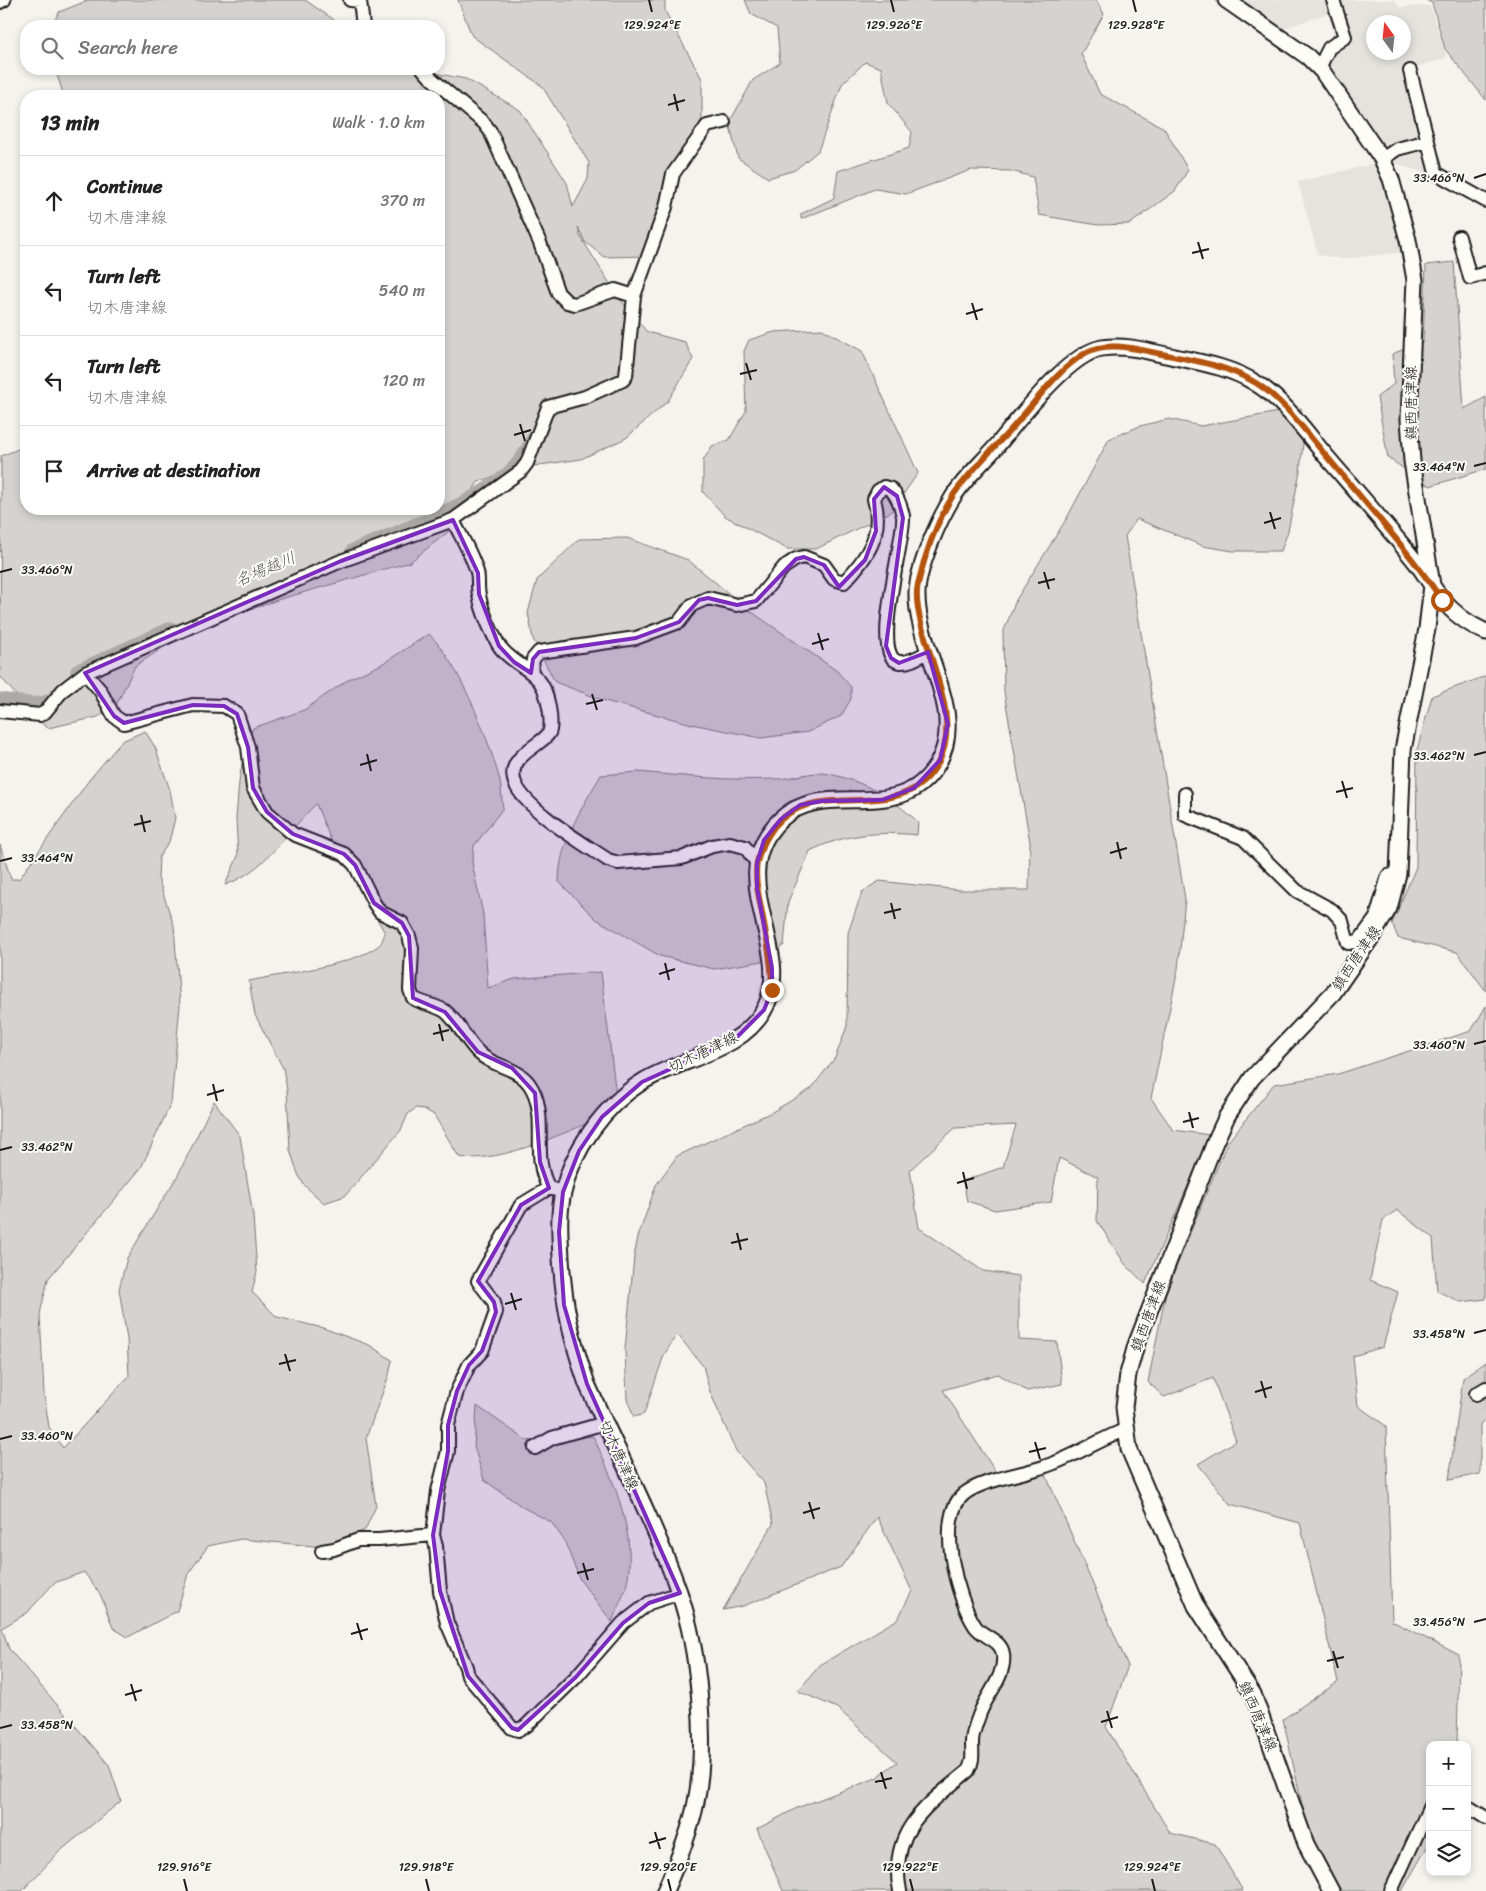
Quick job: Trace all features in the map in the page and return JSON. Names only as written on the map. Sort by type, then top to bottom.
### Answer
[{"type":"main road","name":"鎮西唐津線","points":[[1226,0],[1308,57],[1320,68],[1382,159],[1391,178],[1413,264],[1415,280],[1409,419],[1412,461],[1432,585],[1427,629],[1403,750],[1398,874],[1389,908],[1339,985],[1252,1078],[1227,1116],[1215,1142],[1136,1345],[1128,1374],[1124,1407],[1125,1430],[1129,1449],[1140,1480],[1196,1606],[1253,1694],[1306,1844],[1313,1861],[1331,1891]]},
{"type":"main road","name":"切木唐津線","points":[[665,1891],[687,1837],[696,1802],[701,1761],[700,1710],[694,1654],[680,1593],[605,1423],[576,1352],[564,1306],[556,1190],[602,1117],[620,1099],[642,1082],[734,1040],[752,1026],[764,1010],[772,990],[772,968],[757,888],[757,863],[764,840],[781,819],[800,805],[822,800],[882,800],[898,796],[914,788],[929,776],[940,760],[948,724],[945,706],[918,612],[916,589],[942,516],[955,492],[1056,378],[1089,351],[1106,347],[1129,348],[1210,364],[1234,371],[1260,386],[1289,412],[1419,566],[1442,600],[1468,622],[1486,632]]},
{"type":"street","points":[[0,2],[4,0]]},
{"type":"street","points":[[350,0],[360,2],[363,20]]},
{"type":"street","points":[[1320,68],[1329,48],[1345,36],[1333,0]]},
{"type":"street","points":[[1410,71],[1436,173],[1486,201]]},
{"type":"street","points":[[428,75],[484,123],[490,132],[540,243],[558,293],[567,302],[575,304],[615,290],[634,296]]},
{"type":"street","points":[[0,711],[40,715],[45,712],[63,690],[85,673],[341,560],[453,520],[521,471],[527,463],[548,407],[585,396],[623,380],[626,376],[634,296],[666,206],[673,174],[707,126],[724,122]]},
{"type":"street","points":[[1382,159],[1396,149],[1428,141]]},
{"type":"street","points":[[1459,237],[1470,278],[1486,274]]},
{"type":"street","points":[[531,672],[533,659],[539,652],[636,638],[679,622],[699,600],[708,598],[737,605],[756,601],[784,567],[796,559],[804,557],[824,565],[834,579],[844,582],[864,560],[876,531],[878,512],[874,499],[878,491],[884,487],[891,489],[897,496],[903,518],[893,571],[886,646],[891,658],[899,663],[912,660],[928,652]]},
{"type":"street","points":[[453,520],[478,573],[479,594],[486,619],[499,646],[514,662],[531,672],[544,686],[548,701],[550,730],[547,737],[529,748],[516,764],[514,772],[515,782],[520,792],[556,824],[608,860],[618,863],[682,858],[712,846],[730,843],[744,847],[757,863]]},
{"type":"street","points":[[85,673],[100,690],[114,716],[124,722],[193,705],[224,706],[237,714],[248,747],[253,788],[267,812],[293,834],[344,854],[355,865],[377,908],[402,923],[409,936],[412,948],[410,990],[413,998],[445,1012],[478,1052],[489,1061],[512,1068],[534,1093],[539,1113],[542,1176],[556,1190],[521,1205],[478,1281],[494,1302],[496,1312],[482,1351],[469,1365],[457,1390],[448,1425],[448,1451],[438,1491],[433,1535],[436,1546],[440,1591],[447,1623],[468,1676],[512,1728],[518,1730],[526,1726],[576,1677],[623,1623],[649,1603],[680,1593]]},
{"type":"street","points":[[1185,794],[1185,816],[1243,838],[1297,891],[1332,910],[1342,922],[1348,943],[1359,941],[1376,918],[1388,876],[1398,874]]},
{"type":"street","points":[[535,1448],[552,1438],[605,1423]]},
{"type":"street","points":[[900,1891],[897,1876],[899,1852],[910,1825],[921,1810],[968,1771],[972,1763],[972,1740],[980,1712],[1003,1669],[1003,1652],[997,1643],[976,1628],[964,1605],[951,1559],[950,1522],[954,1506],[962,1495],[973,1488],[1046,1466],[1125,1430]]},
{"type":"street","points":[[322,1550],[334,1549],[358,1540],[433,1535]]},
{"type":"street","points":[[1471,1809],[1486,1818]]},
{"type":"street","points":[[1391,1891],[1426,1815]]},
{"type":"highlighted area","points":[[884,487],[897,496],[903,518],[886,646],[891,658],[899,663],[928,652],[948,724],[940,760],[914,788],[882,800],[822,801],[800,805],[781,819],[764,840],[757,863],[757,888],[772,968],[772,990],[764,1010],[734,1040],[642,1082],[602,1117],[579,1151],[563,1192],[559,1232],[564,1305],[587,1384],[680,1593],[649,1603],[623,1623],[576,1677],[518,1730],[512,1728],[468,1676],[440,1591],[433,1535],[448,1451],[448,1425],[457,1391],[469,1365],[482,1351],[496,1312],[494,1302],[478,1281],[521,1205],[549,1188],[540,1162],[535,1093],[512,1068],[478,1052],[445,1012],[413,998],[409,936],[402,923],[374,903],[355,865],[344,854],[293,834],[267,812],[253,788],[248,747],[237,714],[224,706],[193,705],[124,723],[114,716],[85,673],[341,561],[453,520],[478,573],[479,594],[499,646],[514,662],[531,673],[533,659],[539,652],[636,638],[679,622],[699,600],[708,598],[737,605],[756,601],[796,559],[804,557],[824,565],[839,587],[865,560],[876,531],[874,499]]},
{"type":"shaded area","points":[[89,0],[305,0],[334,20],[55,20],[59,12]]},
{"type":"shaded area","points":[[458,0],[665,0],[665,11],[702,79],[702,119],[671,177],[649,256],[604,257],[585,242],[578,227],[580,236],[619,298],[647,332],[685,342],[693,359],[668,401],[626,438],[581,459],[520,468],[478,482],[448,532],[410,562],[277,600],[203,627],[164,647],[135,666],[116,706],[98,717],[48,728],[36,719],[0,676],[1,456],[20,448],[20,515],[445,515],[445,90],[62,90],[57,75],[445,75],[466,79],[520,110],[567,183],[573,207],[588,179],[589,163],[542,86],[472,36]]},
{"type":"shaded area","points":[[745,0],[1096,0],[1104,14],[1081,54],[1100,94],[1164,128],[1188,170],[1175,191],[1130,224],[1098,225],[1039,215],[1033,177],[1011,171],[971,170],[906,194],[875,189],[801,219],[801,214],[834,198],[838,171],[909,148],[912,132],[888,103],[881,68],[865,62],[842,84],[818,151],[795,170],[768,178],[738,158],[729,123],[753,80],[780,63],[777,28],[751,14]]},
{"type":"shaded area","points":[[1236,0],[1394,0],[1399,7],[1430,6],[1447,58],[1408,69],[1433,176],[1389,161],[1318,57],[1334,36],[1328,13],[1279,30]]},
{"type":"shaded area","points":[[1426,0],[1486,0],[1486,100],[1445,49],[1432,3]]},
{"type":"shaded area","points":[[1376,163],[1389,184],[1404,252],[1344,259],[1318,255],[1298,182]]},
{"type":"shaded area","points":[[1454,262],[1464,409],[1486,397],[1486,469],[1430,486],[1388,458],[1377,397],[1394,384],[1392,354],[1423,342],[1426,265]]},
{"type":"shaded area","points":[[822,329],[862,351],[918,473],[891,512],[816,549],[787,549],[725,516],[703,492],[703,461],[712,446],[729,440],[746,411],[744,351],[749,340],[774,332]]},
{"type":"shaded area","points":[[1301,408],[1305,426],[1300,471],[1288,531],[1281,551],[1233,551],[1203,546],[1137,519],[1125,536],[1185,899],[1178,969],[1151,1098],[1173,1130],[1210,1135],[1145,1284],[1125,1264],[1097,1221],[1098,1177],[1059,1158],[1051,1202],[995,1210],[967,1201],[963,1181],[1003,1167],[1016,1125],[955,1128],[910,1170],[919,1228],[983,1271],[1019,1276],[1019,1340],[1057,1342],[1062,1384],[1027,1391],[998,1374],[943,1390],[1004,1485],[1045,1473],[1128,1666],[1106,1727],[1170,1833],[1215,1844],[1243,1891],[783,1891],[757,1829],[797,1808],[876,1778],[897,1762],[837,1708],[798,1691],[820,1665],[898,1619],[912,1591],[877,1517],[841,1567],[743,1606],[723,1610],[773,1524],[764,1483],[736,1451],[710,1392],[703,1366],[677,1334],[664,1355],[644,1414],[634,1417],[627,1399],[625,1349],[634,1257],[638,1237],[656,1185],[677,1156],[772,1112],[811,1089],[835,1058],[847,1026],[848,933],[862,892],[879,881],[960,890],[1029,890],[1030,842],[1004,692],[1003,633],[1016,600],[1067,518],[1109,439],[1140,426],[1169,419],[1201,426]]},
{"type":"shaded area","points":[[627,538],[688,560],[749,610],[837,671],[851,687],[851,699],[841,716],[808,732],[761,738],[692,724],[605,701],[555,682],[533,639],[528,613],[537,580],[579,539]]},
{"type":"shaded area","points":[[429,634],[440,646],[461,680],[487,739],[500,782],[503,808],[474,846],[472,863],[483,914],[488,988],[514,979],[601,972],[615,1087],[611,1114],[516,1151],[477,1158],[459,1157],[434,1115],[424,1109],[416,1108],[408,1114],[401,1130],[345,1196],[324,1203],[304,1185],[298,1174],[290,1150],[287,1090],[283,1068],[255,1015],[249,981],[335,964],[367,953],[379,945],[385,933],[351,871],[335,850],[316,804],[252,871],[225,885],[238,856],[236,819],[239,782],[245,746],[253,728],[304,710],[349,679],[382,664]]},
{"type":"shaded area","points":[[1486,676],[1486,991],[1457,952],[1398,938],[1392,923],[1416,867],[1417,750],[1432,696]]},
{"type":"shaded area","points":[[145,731],[155,747],[170,790],[175,818],[169,842],[159,857],[158,878],[174,926],[180,1005],[171,1103],[141,1168],[48,1279],[40,1314],[44,1394],[49,1427],[63,1448],[129,1376],[127,1339],[119,1289],[127,1258],[178,1175],[214,1101],[240,1136],[253,1216],[257,1272],[252,1292],[277,1317],[323,1328],[369,1345],[392,1360],[389,1375],[366,1438],[376,1506],[365,1530],[324,1547],[241,1539],[208,1546],[188,1574],[177,1611],[128,1637],[113,1628],[101,1596],[84,1572],[54,1583],[27,1613],[2,1628],[9,1649],[109,1765],[121,1801],[59,1852],[22,1891],[0,1891],[0,845],[11,879],[19,879],[89,780],[122,741]]},
{"type":"shaded area","points":[[638,772],[742,779],[782,779],[816,773],[829,774],[854,781],[888,798],[918,822],[917,835],[889,833],[862,835],[823,845],[810,851],[788,902],[784,945],[763,961],[714,969],[660,956],[596,919],[559,882],[563,854],[572,827],[601,775]]},
{"type":"shaded area","points":[[1486,1006],[1486,1299],[1461,1302],[1437,1291],[1433,1238],[1397,1210],[1383,1220],[1370,1280],[1398,1292],[1383,1347],[1353,1356],[1358,1406],[1386,1426],[1392,1621],[1459,1655],[1457,1741],[1426,1741],[1426,1849],[1402,1891],[1342,1891],[1313,1853],[1283,1719],[1338,1682],[1300,1523],[1230,1504],[1198,1464],[1236,1441],[1213,1378],[1164,1397],[1148,1382],[1166,1292],[1227,1143],[1274,1084],[1338,1074],[1471,1031]]},
{"type":"shaded area","points":[[1486,1362],[1486,1420],[1480,1425],[1480,1474],[1449,1480],[1463,1378]]},
{"type":"shaded area","points":[[477,1406],[526,1440],[543,1443],[593,1436],[621,1505],[628,1541],[628,1578],[612,1622],[580,1580],[564,1540],[551,1522],[524,1508],[484,1480],[474,1446]]},
{"type":"waterway","name":"名場越川","points":[[445,512],[483,492],[501,479],[516,466],[533,440]]},
{"type":"waterway","name":"名場越川","points":[[353,551],[439,515]]},
{"type":"waterway","name":"名場越川","points":[[78,671],[171,629]]},
{"type":"waterway","name":"名場越川","points":[[0,700],[24,704],[41,704],[55,698],[60,692]]},
{"type":"route","points":[[772,990],[772,968],[757,888],[757,863],[764,840],[781,819],[800,805],[822,800],[882,800],[898,796],[914,788],[929,776],[940,760],[948,724],[945,706],[918,612],[916,589],[930,546],[942,516],[955,492],[1056,378],[1089,351],[1106,347],[1129,348],[1210,364],[1234,371],[1260,386],[1289,412],[1419,566],[1442,600]]}]
